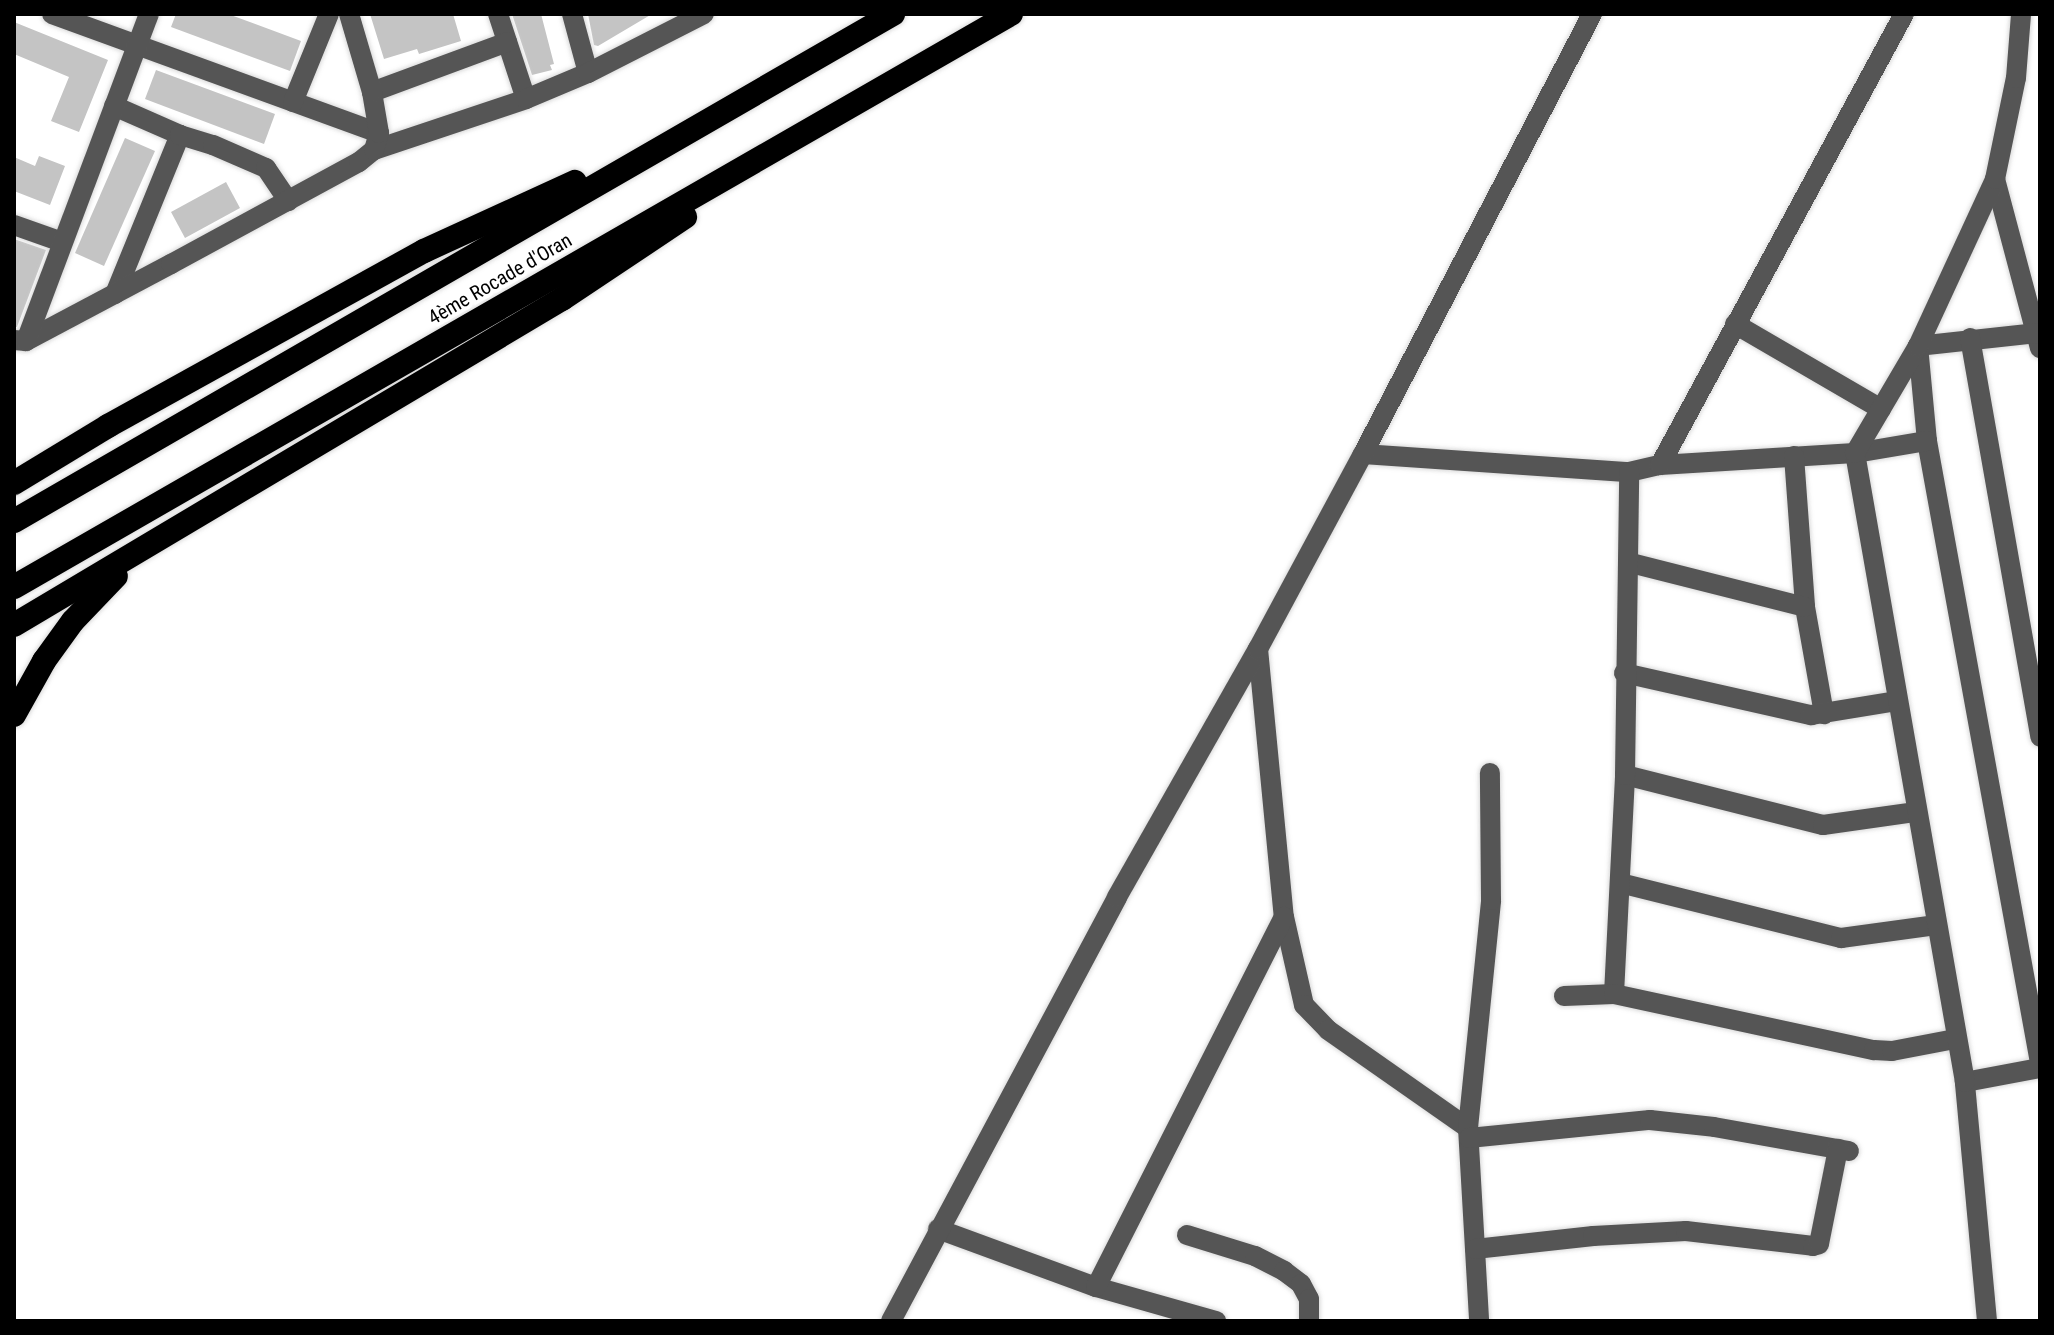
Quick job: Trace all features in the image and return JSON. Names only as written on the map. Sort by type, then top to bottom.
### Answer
[{"type":"highway","name":"4ème Rocade d'Oran","points":[[14,521],[893,14]]},
{"type":"highway","name":"4ème Rocade d'Oran","points":[[14,587],[791,137],[1011,14]]},
{"type":"highway","points":[[14,625],[562,299],[691,213],[791,137]]},
{"type":"highway","points":[[14,483],[424,251],[490,218],[658,147]]},
{"type":"highway","points":[[14,475],[42,466]]},
{"type":"highway","points":[[14,715],[44,661],[73,621],[147,546]]},
{"type":"street","points":[[52,14],[293,102],[376,142]]},
{"type":"street","points":[[20,341],[62,242],[149,14]]},
{"type":"street","points":[[293,102],[329,14]]},
{"type":"street","points":[[349,14],[372,92],[376,142]]},
{"type":"street","points":[[498,14],[526,99]]},
{"type":"street","points":[[572,14],[588,73]]},
{"type":"street","points":[[891,1321],[1117,897],[1258,649],[1363,454],[1592,14]]},
{"type":"street","points":[[1660,465],[1904,14]]},
{"type":"street","points":[[1987,1321],[1965,1082],[1955,1039],[1855,453],[1918,346],[1995,179],[2016,78],[2021,14]]},
{"type":"street","points":[[20,341],[288,201],[376,142],[526,99],[588,73],[698,15]]},
{"type":"street","points":[[372,92],[507,42]]},
{"type":"street","points":[[114,106],[266,168],[288,201]]},
{"type":"street","points":[[115,294],[180,135]]},
{"type":"street","points":[[1918,346],[1970,338],[2039,340],[1995,179]]},
{"type":"street","points":[[14,225],[62,242]]},
{"type":"street","points":[[1735,324],[1881,409]]},
{"type":"street","points":[[1970,338],[2040,737]]},
{"type":"street","points":[[1918,346],[1927,441],[2040,1065],[1965,1082]]},
{"type":"street","points":[[1363,454],[1629,472],[1660,465],[1855,453],[1927,441]]},
{"type":"street","points":[[1794,456],[1805,607],[1824,714]]},
{"type":"street","points":[[1614,994],[1625,775],[1624,673],[1631,563],[1629,472]]},
{"type":"street","points":[[1631,563],[1805,607]]},
{"type":"street","points":[[1258,649],[1284,917],[1304,1005],[1328,1030],[1468,1133],[1650,1120],[1844,1150],[1819,1244],[1813,1246],[1686,1231],[1593,1236],[1475,1249]]},
{"type":"street","points":[[1624,673],[1811,715],[1897,701]]},
{"type":"street","points":[[1479,1321],[1468,1133],[1491,900],[1490,773]]},
{"type":"street","points":[[1625,775],[1823,825],[1916,812]]},
{"type":"street","points":[[1620,883],[1841,938],[1936,925]]},
{"type":"street","points":[[1096,1287],[1284,917]]},
{"type":"street","points":[[1564,996],[1614,994],[1874,1050],[1892,1051],[1955,1039]]},
{"type":"street","points":[[938,1229],[1096,1287],[1216,1321]]},
{"type":"street","points":[[1187,1235],[1255,1256],[1284,1271],[1301,1284],[1309,1299],[1309,1321]]},
{"type":"building","points":[[176,14],[228,14],[301,41],[290,71],[171,27]]},
{"type":"building","points":[[370,14],[453,14],[461,41],[419,54],[417,49],[384,59]]},
{"type":"building","points":[[512,14],[541,14],[554,64],[550,65],[552,70],[532,75]]},
{"type":"building","points":[[588,14],[652,14],[598,46],[594,45]]},
{"type":"building","points":[[14,22],[108,60],[79,132],[51,121],[69,77],[14,54]]},
{"type":"building","points":[[156,70],[275,114],[264,144],[145,99]]},
{"type":"building","points":[[125,138],[155,151],[104,266],[75,253]]},
{"type":"building","points":[[39,156],[65,166],[50,205],[14,191],[14,157],[35,166]]},
{"type":"building","points":[[226,182],[240,208],[185,238],[171,212]]},
{"type":"building","points":[[14,239],[46,250],[17,327],[14,327]]}]
